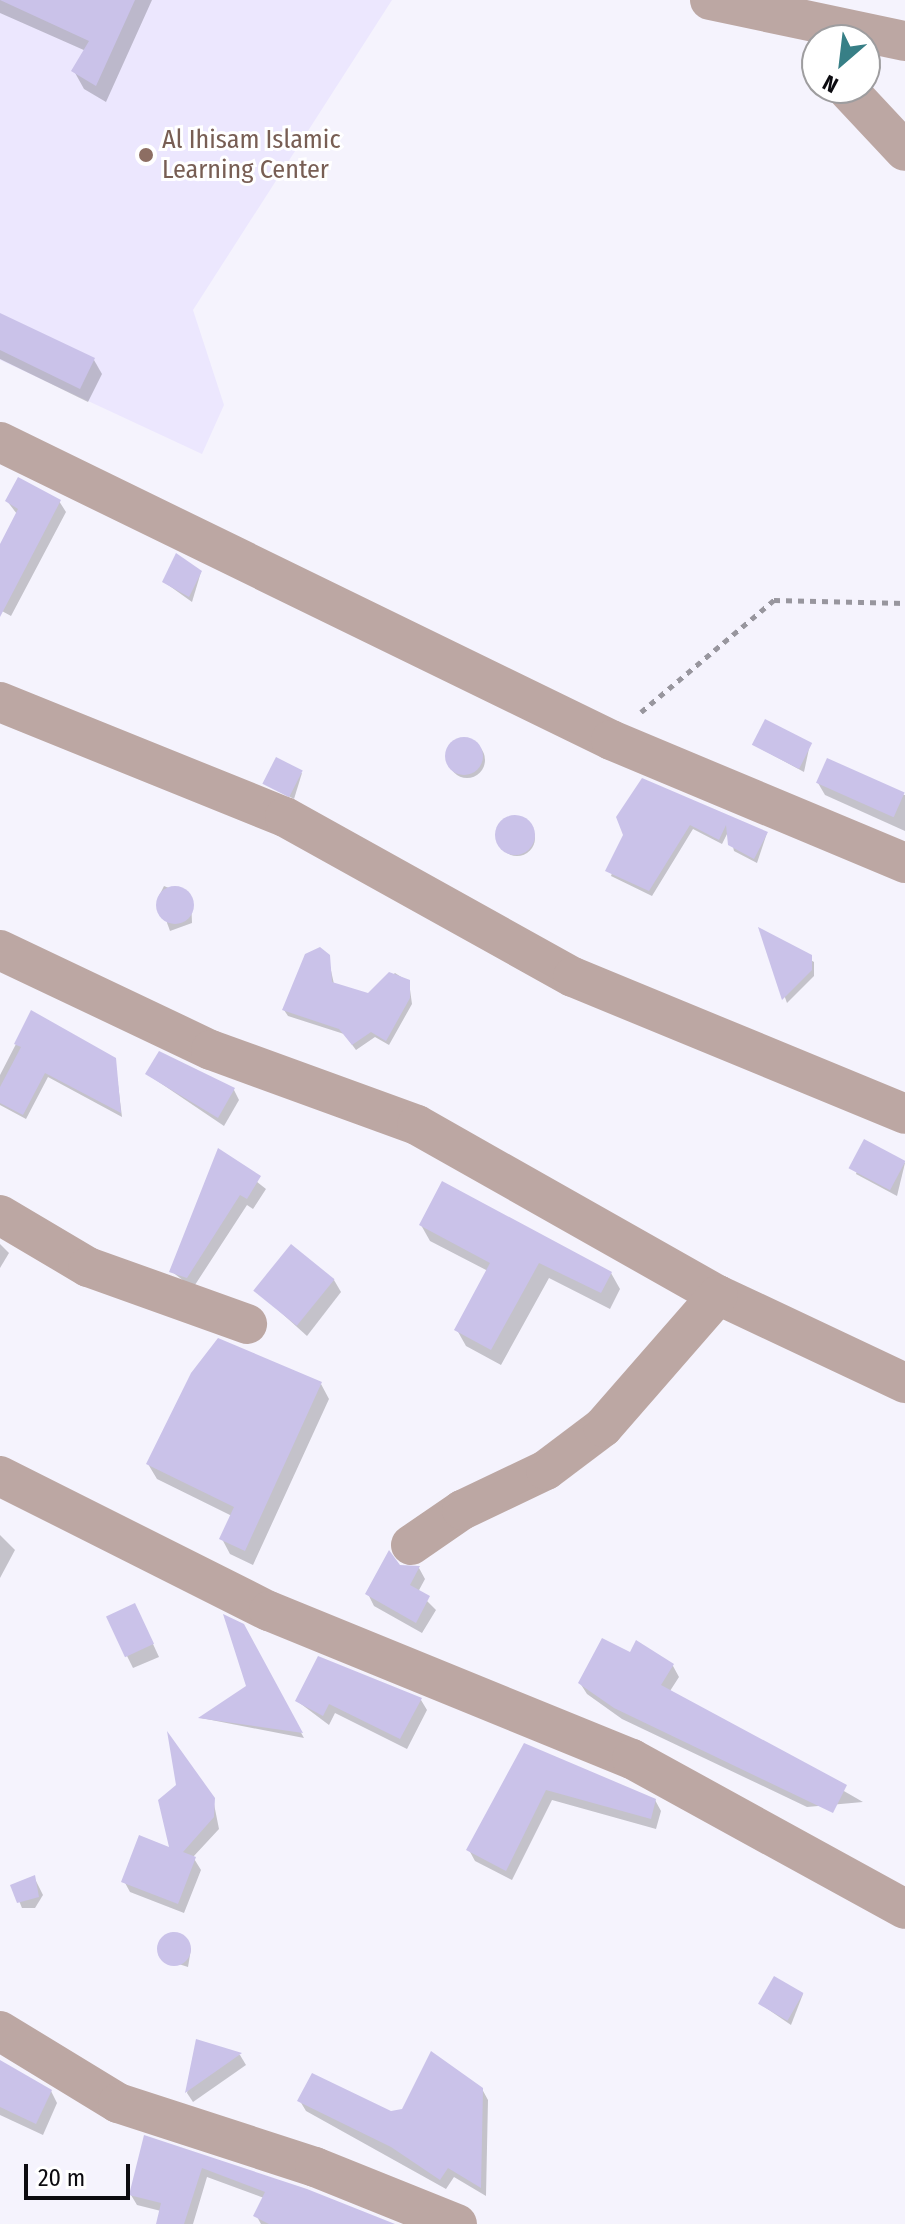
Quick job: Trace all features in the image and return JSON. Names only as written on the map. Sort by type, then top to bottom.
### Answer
[{"type":"street","points":[[710,0],[905,41]]},
{"type":"street","points":[[786,18],[801,35]]},
{"type":"street","points":[[861,104],[905,151]]},
{"type":"street","points":[[0,442],[611,740],[905,863]]},
{"type":"street","points":[[0,702],[285,817],[573,977],[905,1114]]},
{"type":"street","points":[[0,950],[211,1050],[417,1125],[718,1295],[905,1383]]},
{"type":"street","points":[[0,1215],[88,1267],[247,1324]]},
{"type":"street","points":[[411,1545],[462,1510],[546,1470],[603,1427],[718,1295]]},
{"type":"street","points":[[0,1476],[269,1611],[632,1759],[905,1909]]},
{"type":"street","points":[[0,2031],[118,2103],[315,2167],[457,2224]]},
{"type":"path","points":[[611,740],[774,600],[905,603]]},
{"type":"shaded area","name":"Al Ihisam Islamic Learning Center","points":[[0,0],[392,0],[193,310],[224,405],[202,454],[0,360]]},
{"type":"building","points":[[0,0],[135,0],[96,86],[71,71],[89,41]]},
{"type":"building","points":[[0,313],[95,358],[80,389],[0,350]]},
{"type":"building","points":[[18,477],[61,500],[0,617],[0,544],[18,509],[5,501]]},
{"type":"building","points":[[176,553],[202,571],[189,597],[162,582]]},
{"type":"building","points":[[765,719],[812,743],[799,769],[752,745]]},
{"type":"building","points":[[464,737],[477,743],[483,756],[477,769],[464,775],[451,769],[445,756],[451,743]]},
{"type":"building","points":[[276,757],[303,771],[289,797],[262,784]]},
{"type":"building","points":[[827,758],[905,793],[894,817],[816,783]]},
{"type":"building","points":[[642,778],[768,832],[754,859],[728,845],[726,825],[719,840],[690,825],[649,891],[605,871],[623,835],[616,817]]},
{"type":"building","points":[[515,815],[529,821],[535,835],[529,849],[515,855],[501,849],[495,835],[501,821]]},
{"type":"building","points":[[175,886],[189,891],[194,905],[189,919],[175,924],[161,919],[156,905],[161,891]]},
{"type":"building","points":[[758,927],[812,955],[812,970],[782,1000]]},
{"type":"building","points":[[320,947],[330,955],[332,982],[368,993],[389,972],[410,980],[410,998],[386,1041],[371,1032],[352,1045],[339,1029],[282,1010],[305,954]]},
{"type":"building","points":[[31,1010],[116,1058],[121,1113],[45,1073],[23,1115],[0,1103],[0,1087],[21,1047],[14,1044]]},
{"type":"building","points":[[159,1051],[235,1088],[218,1118],[145,1074]]},
{"type":"building","points":[[864,1139],[905,1161],[890,1190],[849,1168]]},
{"type":"building","points":[[218,1148],[261,1176],[247,1199],[240,1195],[187,1278],[169,1272]]},
{"type":"building","points":[[442,1181],[612,1272],[601,1293],[539,1263],[491,1350],[454,1330],[490,1263],[419,1225]]},
{"type":"building","points":[[291,1244],[335,1279],[297,1326],[253,1291]]},
{"type":"building","points":[[218,1338],[322,1382],[245,1551],[219,1539],[234,1507],[146,1464],[191,1373]]},
{"type":"building","points":[[389,1550],[400,1565],[420,1566],[410,1585],[430,1596],[416,1623],[365,1594]]},
{"type":"building","points":[[135,1603],[154,1644],[125,1657],[106,1617]]},
{"type":"building","points":[[223,1614],[244,1624],[303,1733],[198,1718],[246,1686]]},
{"type":"building","points":[[602,1638],[630,1652],[636,1640],[674,1664],[661,1685],[847,1785],[833,1813],[614,1708],[578,1683]]},
{"type":"building","points":[[318,1656],[422,1698],[400,1739],[329,1704],[323,1716],[295,1701]]},
{"type":"building","points":[[167,1731],[215,1798],[214,1817],[183,1852],[196,1857],[178,1904],[121,1882],[139,1835],[169,1847],[158,1800],[176,1785]]},
{"type":"building","points":[[524,1743],[656,1799],[651,1819],[546,1790],[506,1871],[466,1850]]},
{"type":"building","points":[[35,1875],[39,1897],[17,1903],[10,1885]]},
{"type":"building","points":[[174,1932],[186,1937],[191,1949],[186,1961],[174,1966],[162,1961],[157,1949],[162,1937]]},
{"type":"building","points":[[774,1976],[803,1993],[787,2021],[758,2004]]},
{"type":"building","points":[[196,2039],[242,2053],[185,2093]]},
{"type":"building","points":[[431,2051],[483,2088],[481,2188],[448,2168],[440,2180],[391,2147],[297,2101],[312,2073],[391,2111],[402,2109]]},
{"type":"building","points":[[0,2060],[52,2090],[36,2124],[0,2107]]},
{"type":"building","points":[[144,2135],[307,2189],[395,2224],[269,2224],[253,2216],[265,2192],[202,2168],[184,2224],[156,2224],[161,2203],[129,2195]]},
{"type":"place","name":"Al Ihisam Islamic Learning Center","points":[[146,155]]}]
